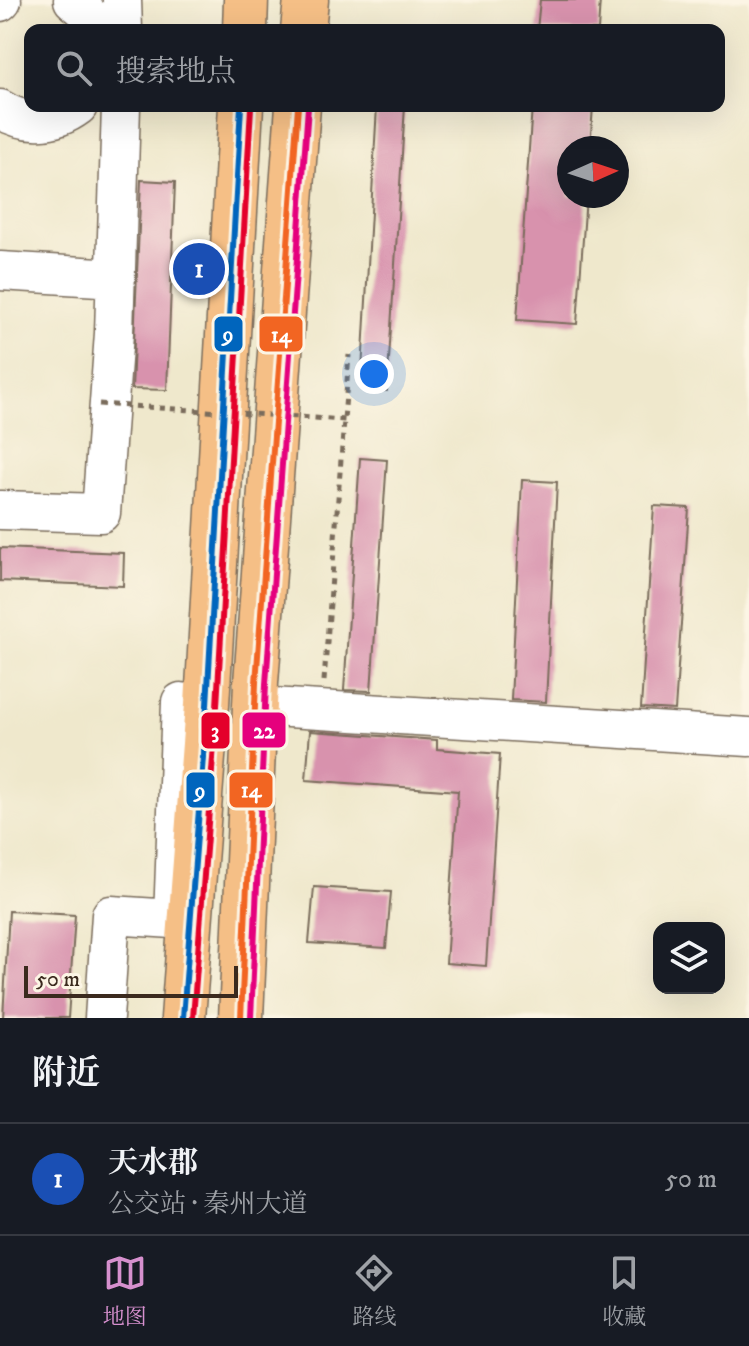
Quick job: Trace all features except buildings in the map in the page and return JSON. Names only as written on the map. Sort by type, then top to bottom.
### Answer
[{"type":"highway","points":[[245,24],[246,0]]},
{"type":"highway","points":[[304,24],[306,0]]},
{"type":"highway","points":[[183,1018],[207,705],[241,112]]},
{"type":"highway","points":[[241,1018],[256,706],[298,112]]},
{"type":"lane","points":[[73,0],[92,24]]},
{"type":"lane","points":[[122,0],[123,24]]},
{"type":"lane","points":[[0,109],[35,121],[52,119],[66,112]]},
{"type":"lane","points":[[0,510],[101,513],[116,278],[121,112]]},
{"type":"lane","points":[[0,271],[116,278]]},
{"type":"lane","points":[[104,1018],[111,915],[173,919],[181,702],[207,705]]},
{"type":"lane","points":[[256,706],[749,737]]},
{"type":"path","points":[[321,710],[349,355]]},
{"type":"path","points":[[99,404],[345,420]]},
{"type":"transit line","name":"9","points":[[183,1018],[207,705],[241,112]]},
{"type":"transit line","name":"3","points":[[193,1018],[217,706],[251,112]]},
{"type":"transit line","name":"14","points":[[241,1018],[256,683],[298,112]]},
{"type":"transit line","name":"22","points":[[251,1018],[266,684],[308,112]]},
{"type":"place","name":"天水郡","points":[[199,269]]}]
